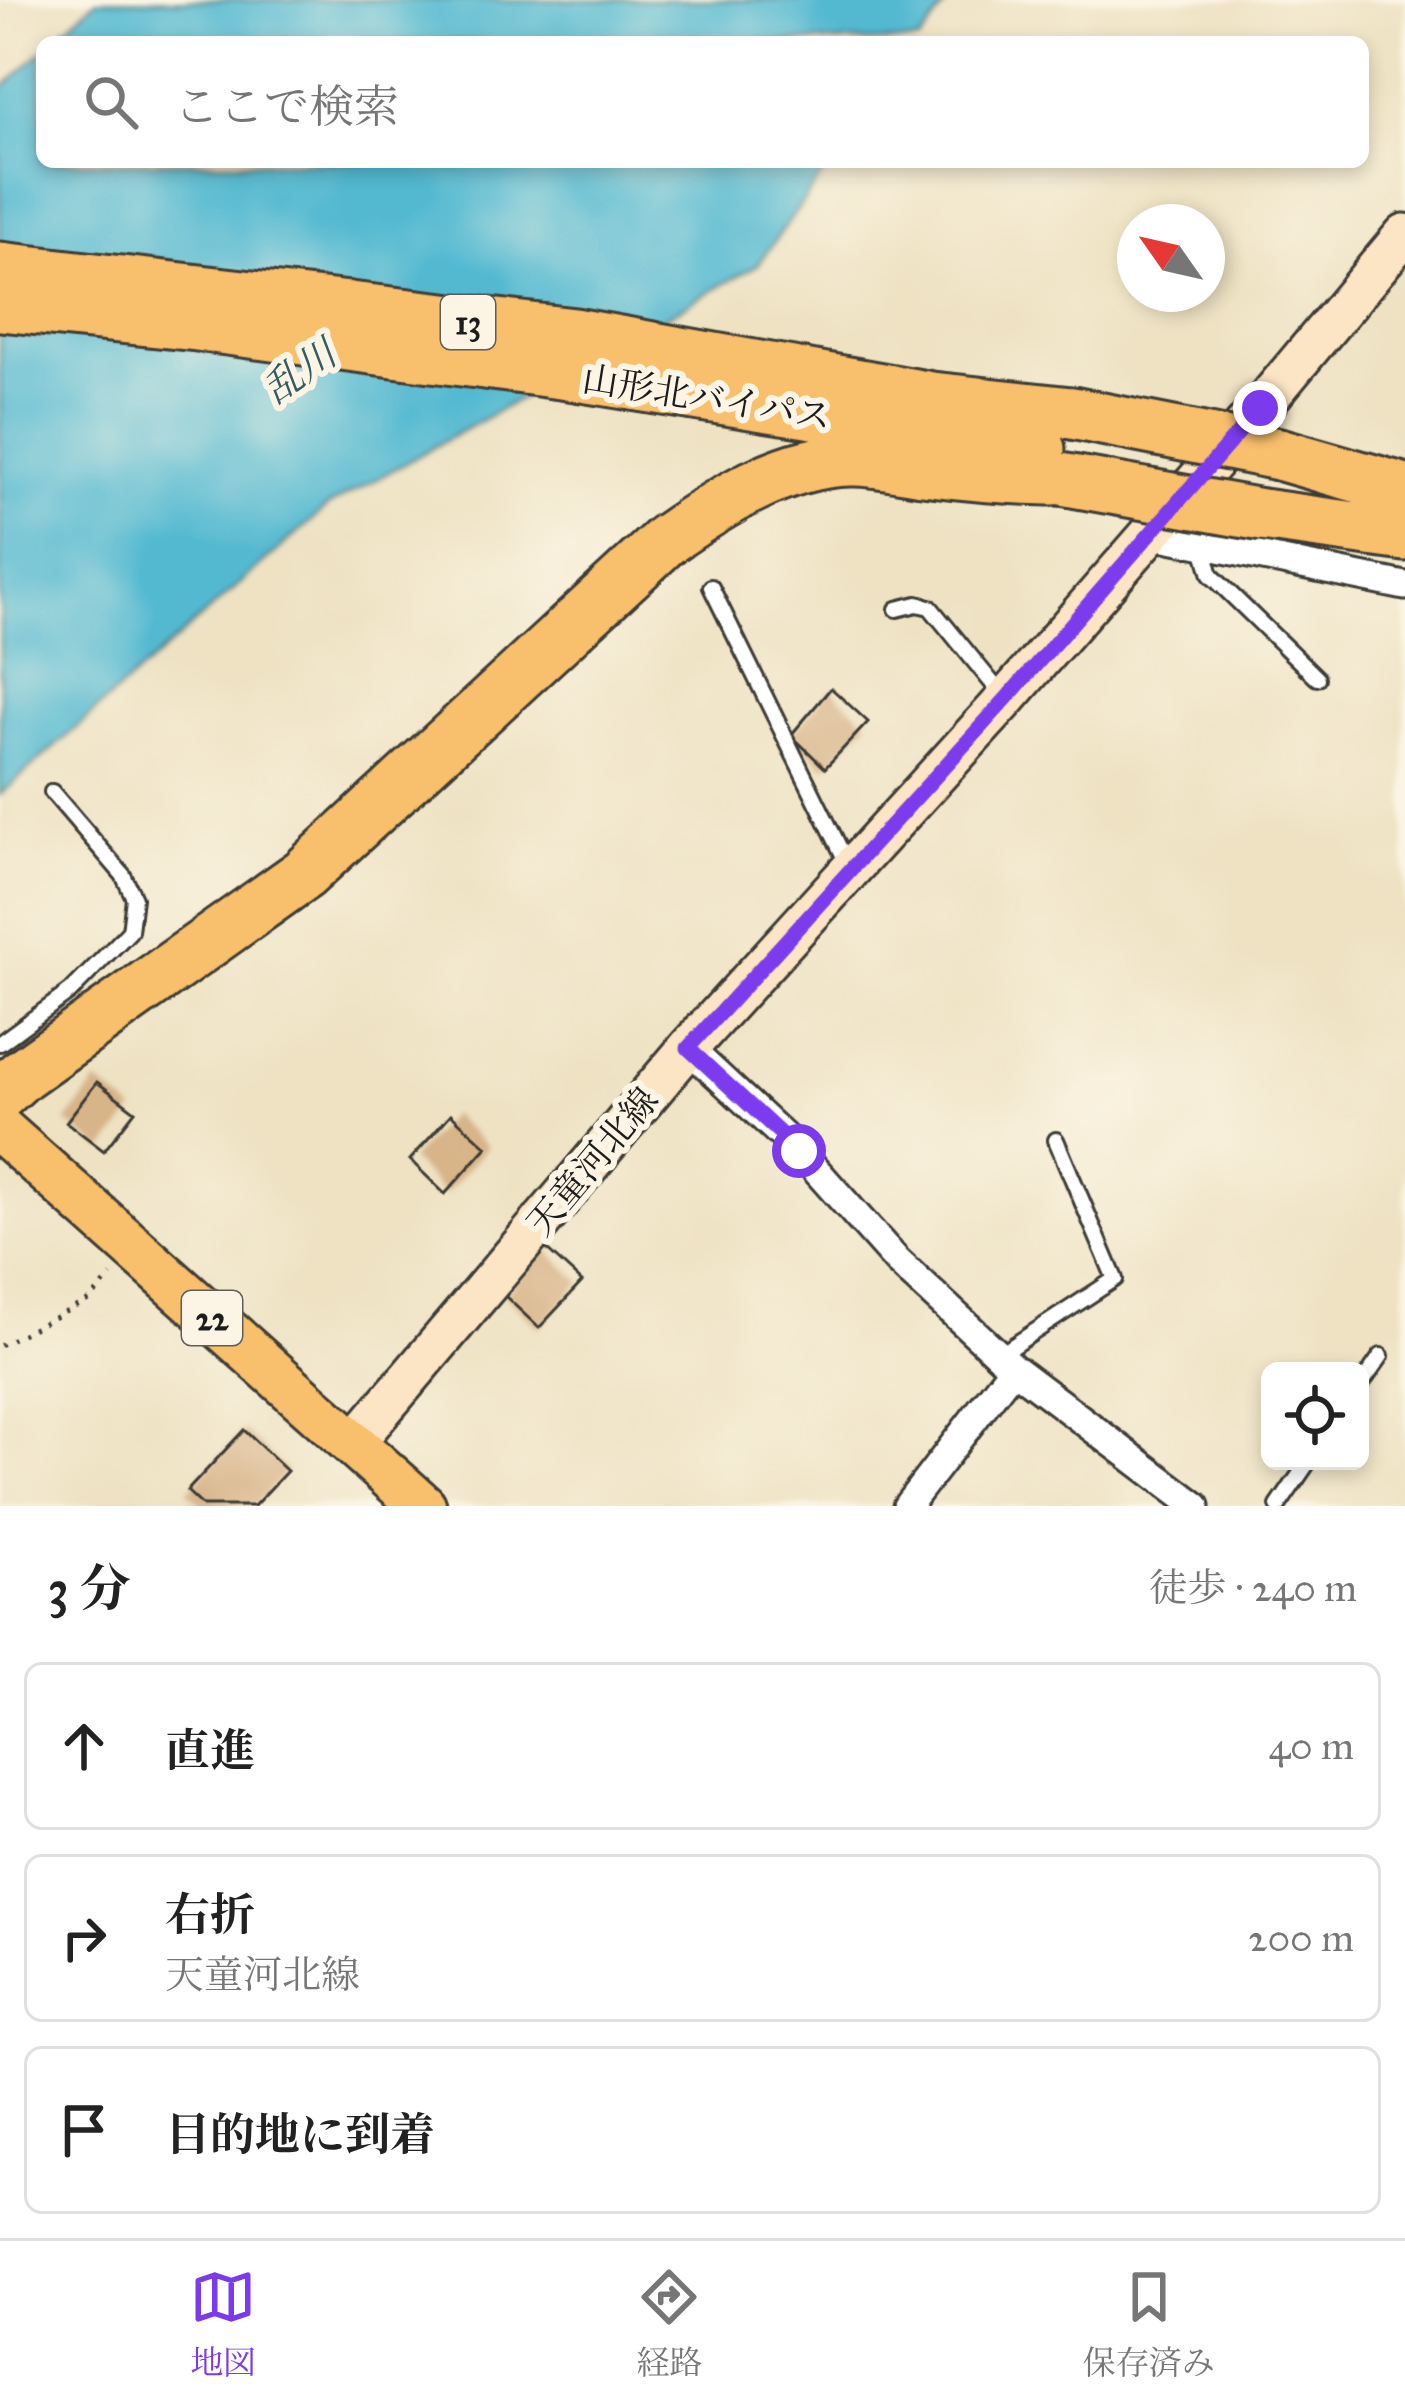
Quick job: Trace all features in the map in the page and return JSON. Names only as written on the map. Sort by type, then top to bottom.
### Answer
[{"type":"highway","name":"山形北バイパス","points":[[0,268],[574,334],[1067,448],[1269,488],[1405,534]]},
{"type":"highway","name":"山形北バイパス","points":[[0,304],[923,414]]},
{"type":"highway","points":[[0,1094],[304,874],[666,540],[723,502],[813,464],[852,459],[1005,480],[1067,448]]},
{"type":"highway","name":"山形北バイパス","points":[[1269,488],[1405,490]]},
{"type":"main road","name":"天童河北線","points":[[353,1443],[688,1048],[1006,699],[1405,234]]},
{"type":"main road","name":"22","points":[[0,1130],[423,1506]]},
{"type":"street","points":[[1151,534],[1405,586]]},
{"type":"street","points":[[688,1048],[799,1151],[897,1261],[1006,1362],[1196,1506]]},
{"type":"street","points":[[908,1506],[1006,1362]]},
{"type":"lane","points":[[1202,543],[1211,575],[1317,678]]},
{"type":"lane","points":[[711,587],[849,867]]},
{"type":"lane","points":[[897,609],[917,604],[930,607],[1006,699]]},
{"type":"lane","points":[[0,1043],[71,991],[130,931],[134,898],[123,875],[52,792]]},
{"type":"lane","points":[[1006,1362],[1115,1280],[1056,1140]]},
{"type":"lane","points":[[1369,1373],[1381,1356]]},
{"type":"lane","points":[[1278,1506],[1303,1470]]},
{"type":"path","points":[[0,1345],[91,1299],[135,1249]]},
{"type":"water","points":[[96,0],[950,0],[923,36],[57,36]]},
{"type":"water","name":"乱川","points":[[36,57],[36,168],[828,168],[757,265],[327,507],[0,795],[0,91]]},
{"type":"building","points":[[831,688],[868,722],[825,768],[791,735]]},
{"type":"building","points":[[97,1082],[135,1111],[104,1151],[66,1122]]},
{"type":"building","points":[[451,1114],[487,1147],[445,1194],[410,1160]]},
{"type":"building","points":[[545,1248],[582,1282],[539,1328],[504,1295]]},
{"type":"building","points":[[244,1430],[287,1471],[254,1506],[203,1506],[187,1491]]},
{"type":"route","points":[[799,1151],[688,1048],[1006,699],[1260,408]]}]
